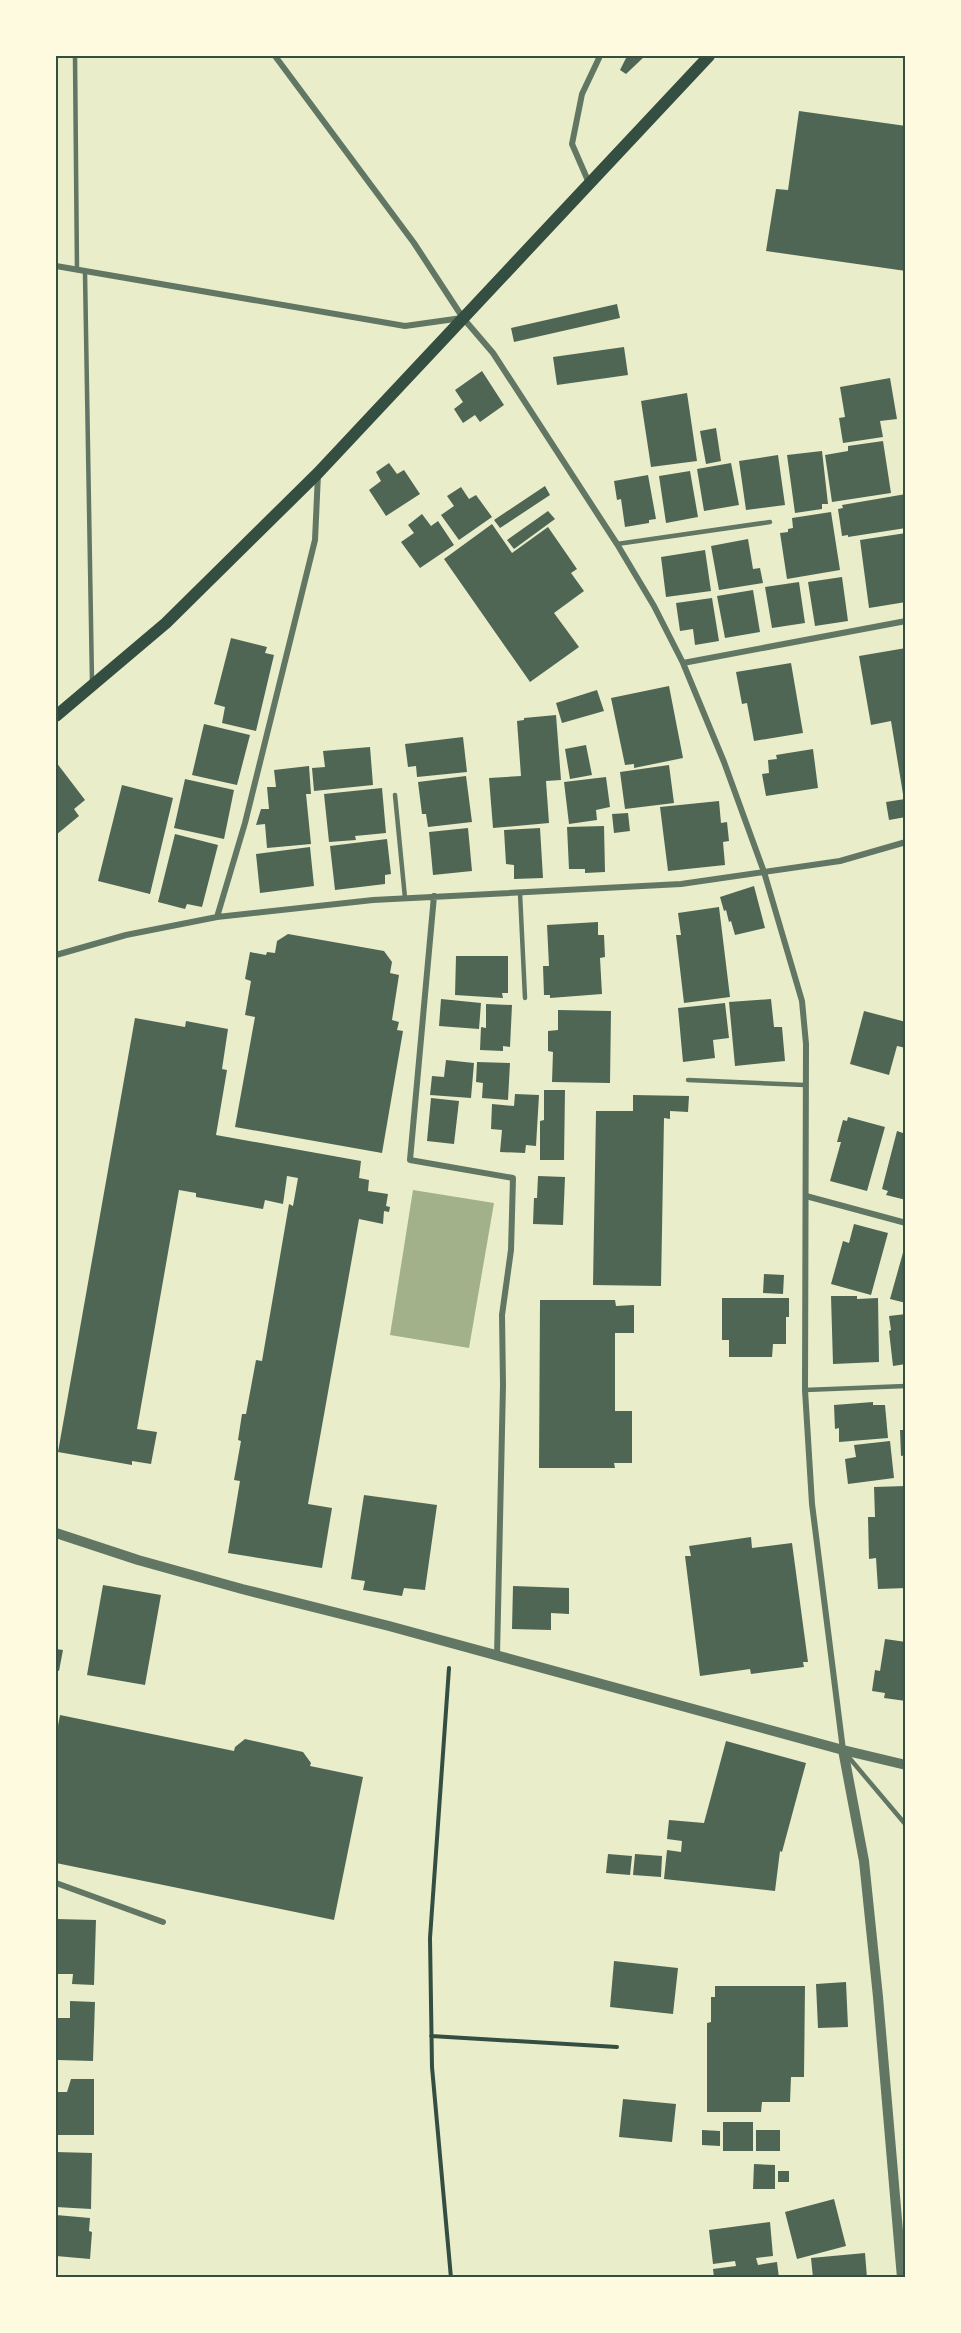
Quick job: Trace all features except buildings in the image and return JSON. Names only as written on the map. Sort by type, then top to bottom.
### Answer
[{"type":"main road","points":[[56,716],[166,623],[318,473],[709,56]]},
{"type":"street","points":[[275,56],[414,243],[463,318],[493,353],[617,544],[654,606],[682,663],[724,762],[764,872],[802,1001],[806,1044],[805,1390],[812,1504],[843,1750],[864,1861],[902,2277]]},
{"type":"street","points":[[589,184],[572,144],[582,94],[600,56]]},
{"type":"street","points":[[56,266],[86,273],[405,326],[463,318]]},
{"type":"street","points":[[217,917],[245,823],[315,540],[318,473]]},
{"type":"street","points":[[682,663],[906,621]]},
{"type":"street","points":[[56,955],[126,935],[217,917],[405,898],[681,884],[840,861],[906,842]]},
{"type":"street","points":[[434,896],[410,1160],[513,1178],[511,1250],[502,1315],[503,1385],[497,1657]]},
{"type":"street","points":[[806,1196],[906,1223]]},
{"type":"street","points":[[56,1533],[148,1563],[906,1765]]},
{"type":"street","points":[[56,1883],[163,1922]]},
{"type":"lane","points":[[75,56],[77,270]]},
{"type":"lane","points":[[86,273],[92,686]]},
{"type":"lane","points":[[617,544],[770,522]]},
{"type":"lane","points":[[395,795],[405,898]]},
{"type":"lane","points":[[520,892],[525,998]]},
{"type":"lane","points":[[688,1080],[805,1085]]},
{"type":"lane","points":[[805,1390],[906,1386]]},
{"type":"lane","points":[[843,1750],[906,1825]]},
{"type":"path","points":[[451,1644],[430,1938],[433,2078],[451,2277]]},
{"type":"path","points":[[431,2036],[617,2047]]},
{"type":"shaded area","points":[[413,1190],[494,1203],[469,1348],[390,1335]]}]
